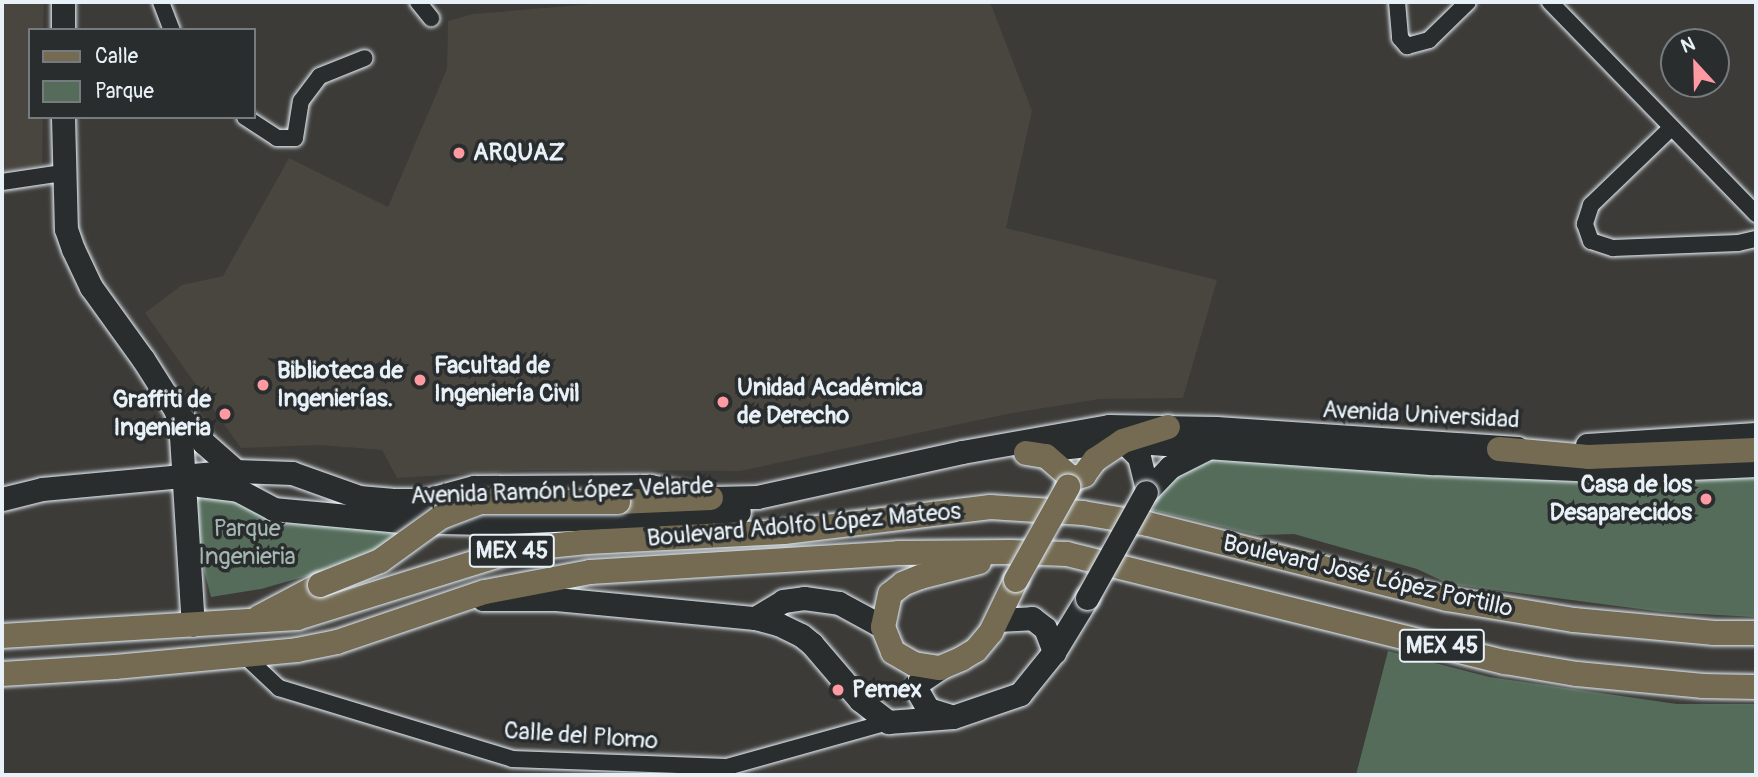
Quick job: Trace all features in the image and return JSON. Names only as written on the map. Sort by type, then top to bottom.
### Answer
[{"type":"main road","points":[[1010,552],[903,584],[890,594],[883,627],[893,652],[914,664],[940,668],[976,650],[997,620],[1070,483],[1084,475],[1116,433],[1168,426]]},
{"type":"main road","points":[[1499,449],[1588,457],[1756,450]]},
{"type":"main road","points":[[1026,453],[1046,456],[1070,483]]},
{"type":"main road","points":[[249,622],[320,585],[380,561],[441,517],[472,504],[710,498]]},
{"type":"main road","name":"Boulevard Adolfo López Mateos","points":[[2,636],[297,618],[519,549],[587,542],[784,532],[990,507],[1030,508]]},
{"type":"main road","name":"Boulevard José López Portillo","points":[[1030,508],[1148,524],[1447,599],[1574,620],[1714,633],[1756,633]]},
{"type":"main road","name":"Boulevard Adolfo López Mateos","points":[[2,674],[245,656],[337,642],[485,592],[590,572],[898,553],[1010,552]]},
{"type":"main road","name":"Boulevard José López Portillo","points":[[1010,552],[1067,554],[1505,662],[1577,674],[1756,687]]},
{"type":"street","points":[[63,28],[64,2]]},
{"type":"street","points":[[161,2],[171,28]]},
{"type":"street","points":[[418,2],[431,18]]},
{"type":"street","points":[[1397,2],[1400,38],[1407,46],[1429,40],[1468,2]]},
{"type":"street","points":[[1550,2],[1670,129],[1756,214]]},
{"type":"street","points":[[247,119],[277,138],[295,138],[301,101],[320,76],[365,58]]},
{"type":"street","points":[[63,119],[62,173],[66,229],[79,264],[176,411],[204,443],[236,471]]},
{"type":"street","points":[[1670,129],[1591,205],[1585,224],[1591,241],[1613,248],[1738,243],[1756,239]]},
{"type":"street","points":[[2,183],[62,173]]},
{"type":"street","points":[[176,411],[181,436],[194,625]]},
{"type":"street","name":"Avenida Universidad","points":[[1168,426],[1499,449],[1756,434]]},
{"type":"street","points":[[1116,433],[1139,457],[1147,491]]},
{"type":"street","name":"Avenida Universidad","points":[[1083,436],[1116,433],[1216,445],[1433,463],[1623,471],[1756,465]]},
{"type":"street","name":"Avenida Ramón López Velarde","points":[[2,499],[42,489],[182,480],[238,490],[273,509],[343,517],[484,523],[748,512],[1026,453],[1083,436]]},
{"type":"street","name":"Avenida Ramón López Velarde","points":[[2,507],[43,497],[236,471],[292,473],[359,497],[426,500],[474,487],[650,486],[710,498],[757,497],[1083,436]]},
{"type":"street","points":[[888,722],[953,717],[1020,694],[1054,652],[1147,491],[1186,456],[1216,445]]},
{"type":"street","points":[[343,517],[359,497]]},
{"type":"street","points":[[755,618],[782,601],[804,598],[839,603],[883,627]]},
{"type":"street","name":"Boulevard Adolfo López Mateos","points":[[466,599],[556,599],[755,618],[802,635],[860,700],[888,722]]},
{"type":"street","points":[[997,620],[1032,618],[1045,628],[1054,652]]},
{"type":"street","name":"Calle del Plomo","points":[[245,656],[279,688],[512,759],[727,767],[888,722]]},
{"type":"street","points":[[940,668],[919,682],[917,690],[928,709],[953,717]]},
{"type":"shaded area","points":[[2,2],[44,2],[43,28],[28,28],[28,119],[43,119],[42,164],[2,172]]},
{"type":"shaded area","points":[[616,2],[990,2],[1032,111],[1006,228],[1217,280],[1183,398],[1100,399],[1007,414],[740,471],[526,470],[397,478],[382,450],[320,445],[241,448],[145,313],[182,285],[223,276],[289,158],[388,207],[447,69],[448,21],[473,14]]},
{"type":"green space","points":[[1212,455],[1579,482],[1756,475],[1756,617],[1663,612],[1449,584],[1417,569],[1294,534],[1257,535],[1152,510],[1167,482]]},
{"type":"green space","name":"Parque Ingenieria","points":[[182,486],[421,522],[400,538],[317,573],[261,589],[211,597]]},
{"type":"green space","points":[[1388,651],[1489,677],[1677,704],[1756,704],[1756,775],[1356,775]]},
{"type":"place","name":"ARQUAZ","points":[[459,153]]},
{"type":"place","name":"Facultad de Ingeniería Civil","points":[[420,380]]},
{"type":"place","name":"Biblioteca de Ingenierías.","points":[[263,385]]},
{"type":"place","name":"Unidad Académica de Derecho","points":[[723,402]]},
{"type":"place","name":"Graffiti de Ingenieria","points":[[225,414]]},
{"type":"place","name":"Casa de los Desaparecidos","points":[[1706,499]]},
{"type":"place","name":"Pemex","points":[[838,690]]}]
